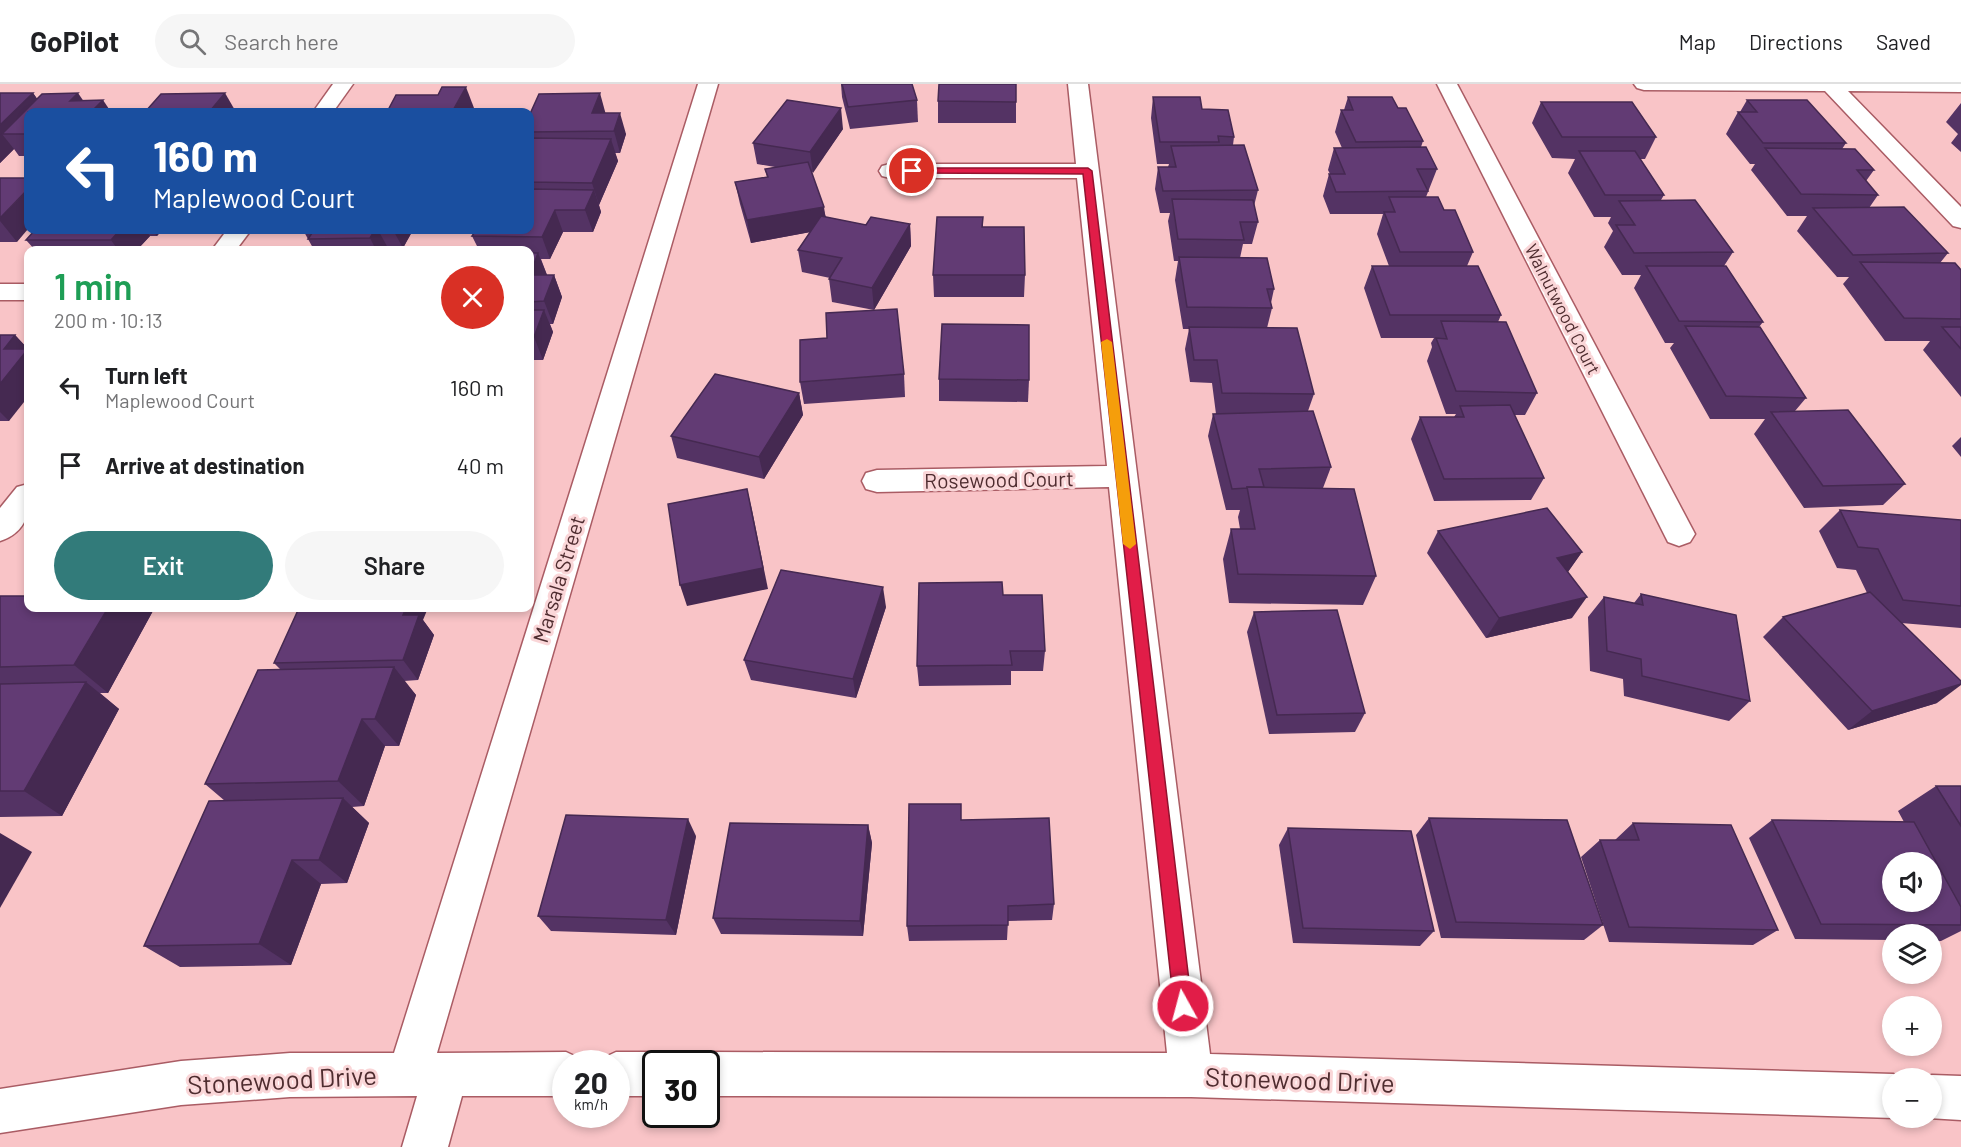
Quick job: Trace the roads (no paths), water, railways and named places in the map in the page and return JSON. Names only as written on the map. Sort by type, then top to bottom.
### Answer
[{"type":"street","points":[[326,108],[343,84]]},
{"type":"street","name":"Marsala Street","points":[[425,1147],[427,1074],[708,84]]},
{"type":"street","points":[[1078,84],[1191,1076]]},
{"type":"street","name":"Walnutwood Court","points":[[1447,84],[1680,534]]},
{"type":"street","points":[[1644,84],[1961,86]]},
{"type":"street","points":[[1829,85],[1961,221]]},
{"type":"street","points":[[890,171],[1088,171]]},
{"type":"street","points":[[0,292],[24,292]]},
{"type":"street","name":"Rosewood Court","points":[[877,481],[1122,476]]},
{"type":"street","points":[[0,529],[24,500]]},
{"type":"street","name":"Stonewood Drive","points":[[0,1111],[181,1083],[290,1075],[552,1074]]},
{"type":"street","name":"Stonewood Drive","points":[[720,1074],[1191,1076],[1882,1096]]},
{"type":"street","points":[[1942,1097],[1961,1098]]}]
